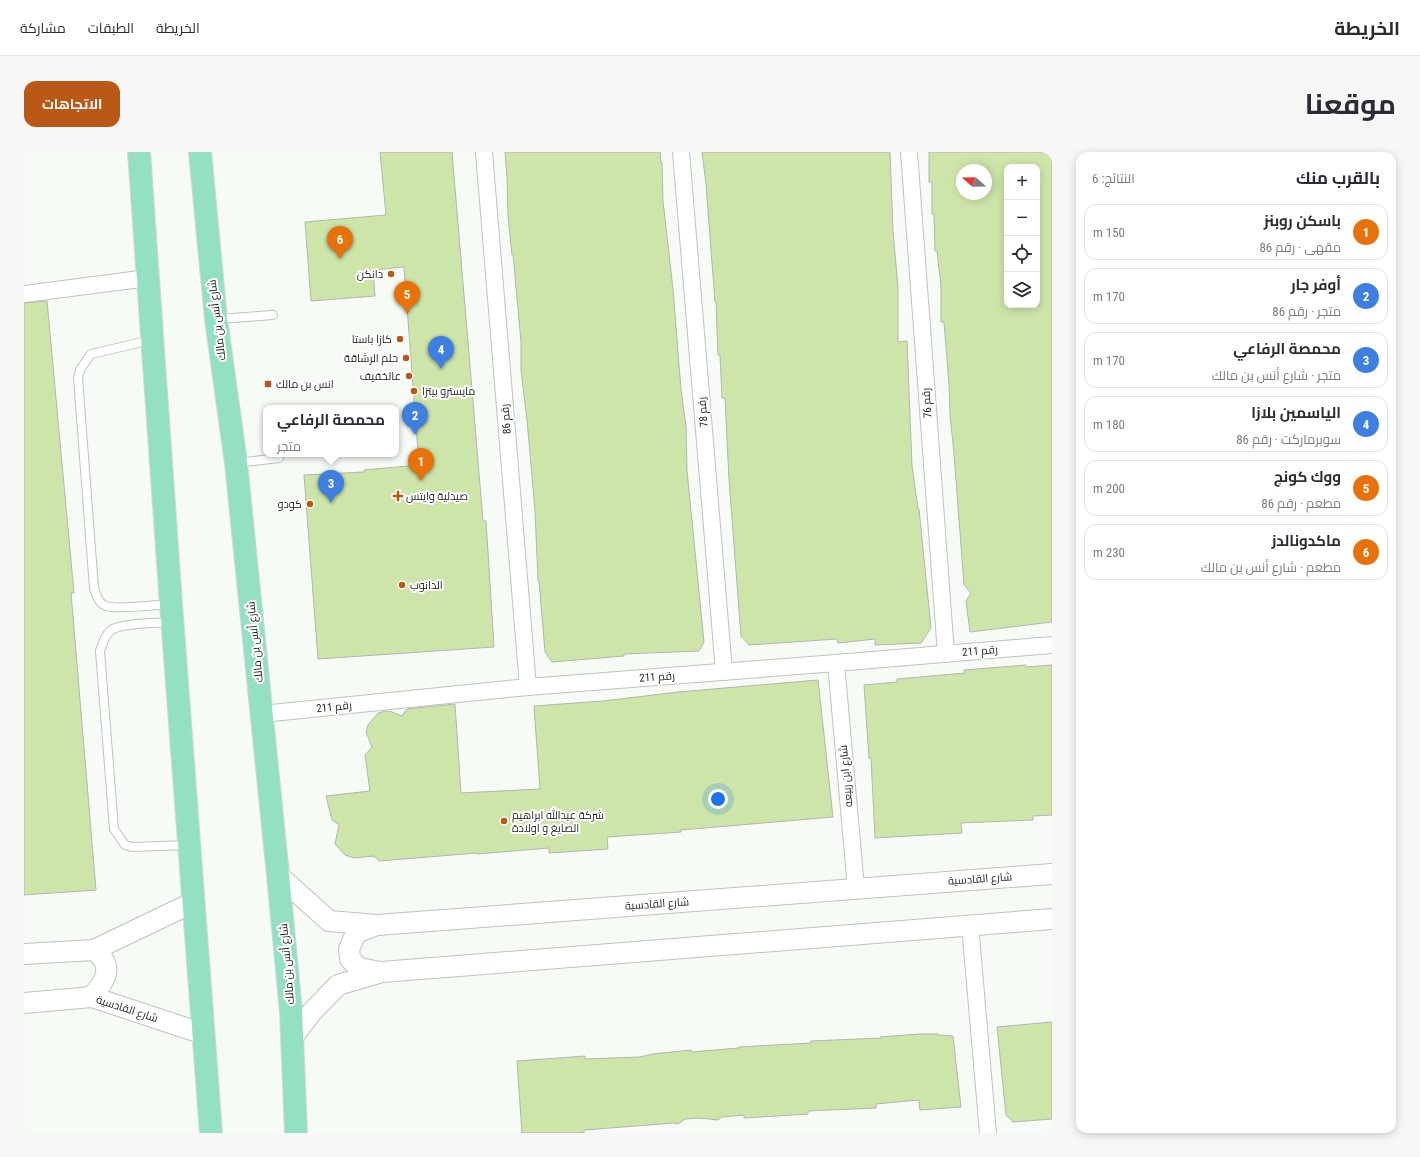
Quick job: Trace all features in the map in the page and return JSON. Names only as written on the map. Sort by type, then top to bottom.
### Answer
[{"type":"main road","points":[[139,152],[211,1133]]},
{"type":"main road","name":"شارع أنس بن مالك","points":[[200,152],[216,320],[236,463],[278,875],[292,1038],[296,1133]]},
{"type":"street","name":"رقم 86","points":[[484,152],[528,687]]},
{"type":"street","name":"رقم 78","points":[[681,152],[724,672]]},
{"type":"street","name":"رقم 76","points":[[909,152],[946,654]]},
{"type":"street","points":[[24,294],[148,278]]},
{"type":"street","name":"رقم 211","points":[[262,714],[528,687],[1052,646]]},
{"type":"street","name":"شارع ابن ربيعه","points":[[836,664],[856,888]]},
{"type":"street","name":"شارع القادسية","points":[[278,875],[329,921],[377,925],[1052,874]]},
{"type":"street","points":[[24,954],[94,950],[194,902]]},
{"type":"street","points":[[292,1038],[310,1013],[338,985],[382,972],[1052,918]]},
{"type":"street","points":[[377,925],[356,933],[349,949],[350,959],[359,968],[382,972]]},
{"type":"street","points":[[970,925],[988,1133]]},
{"type":"street","points":[[92,997],[103,983],[107,969],[104,957],[94,950]]},
{"type":"street","name":"شارع القادسية","points":[[24,1003],[92,997],[204,1034]]},
{"type":"lane","points":[[216,320],[273,315]]},
{"type":"lane","points":[[153,339],[91,354],[80,370],[78,378],[94,588],[98,601],[105,606],[115,608],[124,607],[172,613]]},
{"type":"lane","points":[[236,463],[279,458]]},
{"type":"lane","points":[[172,613],[113,629],[107,635],[100,651],[114,830],[125,845],[132,847],[190,845]]},
{"type":"building","points":[[380,152],[452,152],[483,521],[486,521],[494,647],[318,659],[304,475],[364,472],[364,470],[419,465],[404,267],[373,270],[375,296],[311,301],[305,222],[386,215]]},
{"type":"building","points":[[505,152],[660,152],[661,163],[662,162],[663,201],[673,289],[681,390],[686,427],[687,471],[704,642],[699,651],[624,654],[624,656],[552,662],[545,652],[538,581],[535,510],[521,370],[521,342],[508,216]]},
{"type":"building","points":[[702,152],[890,152],[893,231],[898,287],[898,342],[907,341],[912,466],[919,509],[931,628],[921,643],[875,645],[875,639],[838,643],[837,639],[749,645],[741,636],[729,479],[725,398],[722,398],[720,355],[718,355],[716,302]]},
{"type":"building","points":[[929,152],[1052,152],[1052,622],[970,632],[966,601],[971,593],[964,585],[944,322],[941,322],[941,286],[937,251],[935,251],[934,214],[932,214],[932,182],[929,182]]},
{"type":"building","points":[[47,301],[74,593],[71,593],[96,890],[24,895],[24,303]]},
{"type":"building","points":[[1026,665],[1026,667],[1052,665],[1052,815],[1033,816],[1033,820],[961,823],[962,833],[875,838],[871,758],[869,758],[864,685],[897,682],[897,679],[965,673],[964,670]]},
{"type":"building","points":[[818,680],[833,817],[681,830],[681,832],[607,837],[608,849],[549,853],[549,848],[379,861],[374,856],[354,858],[345,855],[335,844],[339,825],[332,820],[326,796],[370,791],[365,755],[372,747],[366,732],[368,725],[378,713],[386,711],[402,716],[407,709],[455,704],[461,793],[540,789],[534,706],[603,701],[678,692]]},
{"type":"building","points":[[1052,1022],[1052,1119],[1013,1122],[1006,1115],[997,1027]]},
{"type":"building","points":[[920,1034],[953,1036],[961,1107],[920,1110],[919,1100],[876,1104],[876,1108],[808,1111],[808,1114],[744,1118],[744,1115],[722,1117],[718,1120],[699,1118],[685,1119],[678,1124],[674,1123],[584,1130],[584,1133],[522,1133],[517,1061],[585,1056],[585,1059],[640,1057],[653,1054],[691,1050],[691,1052],[739,1047],[811,1043],[811,1041],[881,1038],[880,1037]]},
{"type":"place","name":"ماكدونالدز","points":[[340,259]]},
{"type":"place","name":"دانكن","points":[[391,274]]},
{"type":"place","name":"ووك كونج","points":[[407,314]]},
{"type":"place","name":"كازا باستا","points":[[400,339]]},
{"type":"place","name":"حلم الرشاقة","points":[[406,358]]},
{"type":"place","name":"الياسمين بلازا","points":[[441,369]]},
{"type":"place","name":"عالخفيف","points":[[409,376]]},
{"type":"place","name":"انس بن مالك","points":[[268,384]]},
{"type":"place","name":"مايسترو بيتزا","points":[[414,391]]},
{"type":"place","name":"أوفر جار","points":[[415,435]]},
{"type":"place","name":"باسكن روبنز","points":[[421,481]]},
{"type":"place","name":"صيدلية وايتس","points":[[398,496]]},
{"type":"place","name":"محمصة الرفاعي","points":[[331,503]]},
{"type":"place","name":"كودو","points":[[310,504]]},
{"type":"place","name":"الدانوب","points":[[402,585]]},
{"type":"place","name":"شركة عبدالله ابراهيم الصايغ و اولادة","points":[[504,821]]}]
